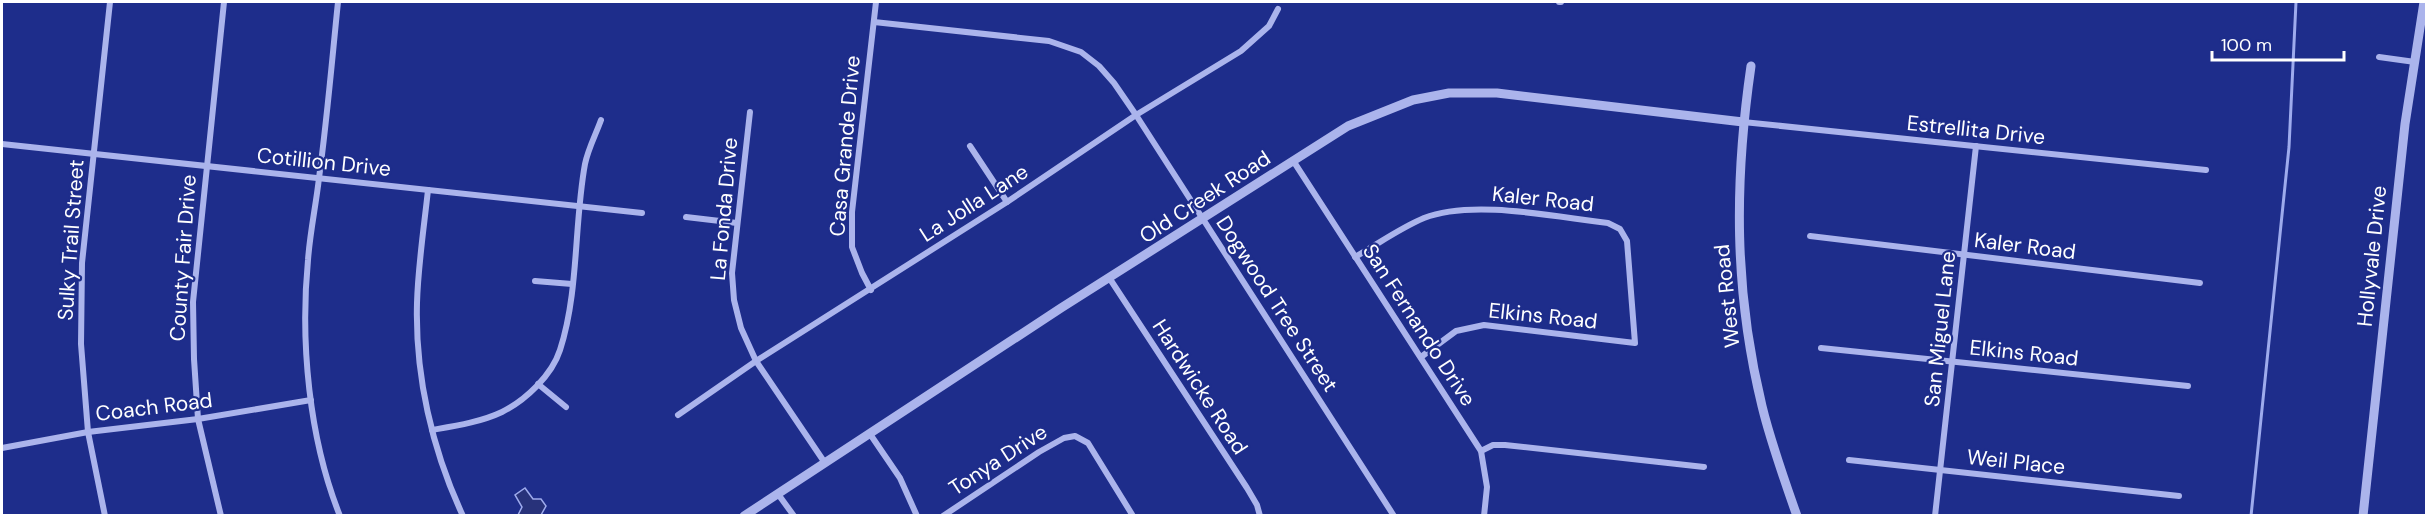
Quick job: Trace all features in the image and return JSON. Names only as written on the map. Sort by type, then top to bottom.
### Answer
[{"type":"street","name":"Sulky Trail Street","points":[[105,516],[88,432],[81,344],[82,263],[110,2]]},
{"type":"street","name":"County Fair Drive","points":[[221,516],[198,419],[193,302],[224,2]]},
{"type":"street","points":[[338,2],[308,259],[305,318],[311,400],[321,455],[340,516]]},
{"type":"street","name":"Casa Grande Drive","points":[[871,290],[852,248],[852,212],[876,2]]},
{"type":"street","name":"Hollyvale Drive","points":[[2363,516],[2405,124],[2424,2]]},
{"type":"street","name":"La Jolla Lane","points":[[678,415],[756,361],[871,290],[1136,115],[1254,41],[1269,26],[1278,9]]},
{"type":"street","name":"Dogwood Tree Street","points":[[874,22],[1050,41],[1081,52],[1099,66],[1136,115],[1394,516]]},
{"type":"street","points":[[2379,57],[2415,62]]},
{"type":"street","name":"West Road","points":[[1751,66],[1743,122],[1738,224],[1740,271],[1745,316],[1762,407],[1797,516]]},
{"type":"street","name":"Old Creek Road","points":[[744,516],[1348,126],[1413,100],[1449,93],[1497,93],[1743,122]]},
{"type":"street","name":"La Fonda Drive","points":[[750,112],[732,273],[734,300],[741,328],[756,361],[825,463]]},
{"type":"street","points":[[432,430],[471,422],[502,412],[527,396],[560,351],[568,315],[585,161],[601,120]]},
{"type":"street","name":"Estrellita Drive","points":[[1743,122],[2206,170]]},
{"type":"street","name":"Cotillion Drive","points":[[2,144],[642,213]]},
{"type":"street","points":[[970,146],[1007,202]]},
{"type":"street","name":"San Miguel Lane","points":[[1935,516],[1976,146]]},
{"type":"street","name":"San Fernando Drive","points":[[1293,162],[1481,451],[1487,487],[1484,516]]},
{"type":"street","points":[[428,190],[417,301],[417,333],[432,430],[463,516]]},
{"type":"street","name":"Kaler Road","points":[[1355,257],[1408,226],[1425,218],[1450,211],[1476,209],[1608,223],[1620,229],[1627,241],[1635,343]]},
{"type":"street","points":[[686,217],[737,223]]},
{"type":"street","name":"Kaler Road","points":[[1810,236],[2200,283]]},
{"type":"street","name":"Hardwicke Road","points":[[1110,279],[1247,488],[1257,505],[1260,516]]},
{"type":"street","points":[[535,281],[572,284]]},
{"type":"street","name":"Elkins Road","points":[[1421,357],[1456,331],[1484,325],[1635,343]]},
{"type":"street","name":"Elkins Road","points":[[1821,348],[2188,386]]},
{"type":"street","points":[[538,384],[566,407]]},
{"type":"street","name":"Coach Road","points":[[2,448],[88,432],[198,419],[311,400]]},
{"type":"street","points":[[870,434],[900,478],[917,516]]},
{"type":"street","name":"Tonya Drive","points":[[943,516],[1064,438],[1075,436],[1088,443],[1133,516]]},
{"type":"street","points":[[1481,451],[1493,446],[1505,445],[1704,467]]},
{"type":"street","name":"Weil Place","points":[[1849,460],[2179,496]]},
{"type":"street","points":[[778,494],[794,516]]},
{"type":"shaded area","points":[[525,488],[533,499],[541,499],[546,506],[541,515],[518,515],[522,507],[515,495]]},
{"type":"waterway","points":[[2251,516],[2289,147],[2296,2]]}]
